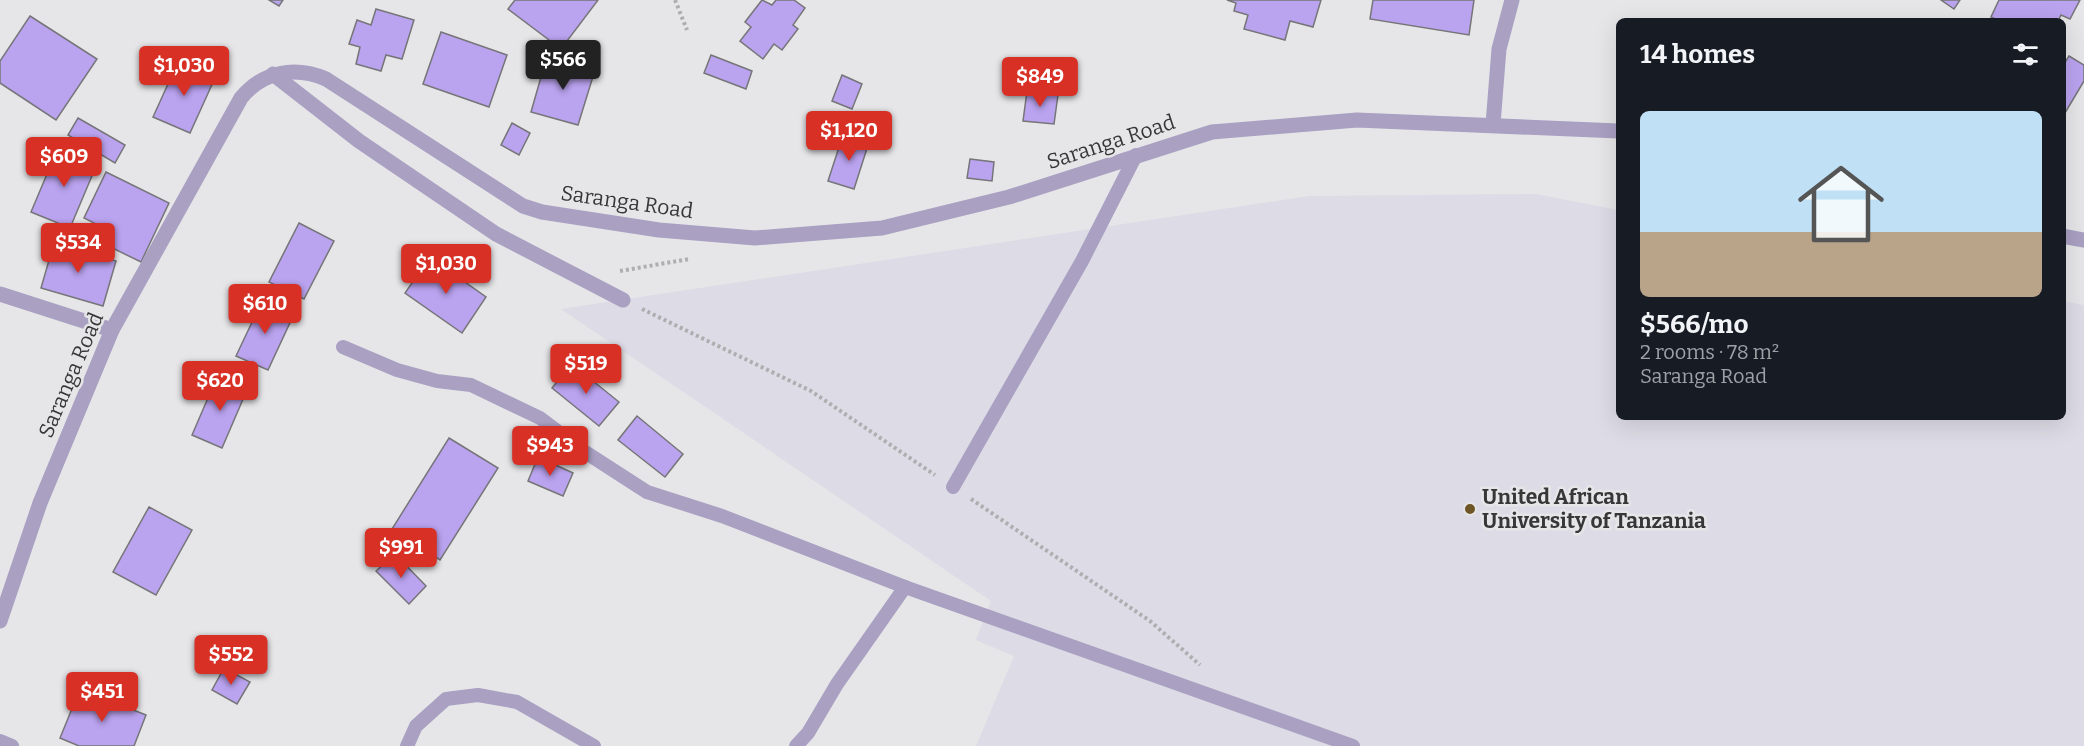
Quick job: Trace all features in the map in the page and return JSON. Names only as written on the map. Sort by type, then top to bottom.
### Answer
[{"type":"street","points":[[1493,124],[1499,49],[1512,0]]},
{"type":"street","name":"Saranga Road","points":[[0,621],[40,503],[112,330],[242,98],[260,79],[273,74],[310,73],[326,79],[524,206],[542,212],[659,230],[755,238],[882,228],[1009,197],[1212,132],[1357,120],[1616,131]]},
{"type":"street","points":[[273,74],[359,141],[496,234],[623,300]]},
{"type":"street","points":[[2066,237],[2084,240]]},
{"type":"street","points":[[0,294],[112,330]]},
{"type":"lane","points":[[953,487],[1082,261],[1136,155]]},
{"type":"lane","points":[[343,347],[397,370],[437,381],[471,385],[540,418],[585,452],[647,492],[722,516],[905,587],[1353,746]]},
{"type":"lane","points":[[796,746],[808,733],[837,684],[905,587]]},
{"type":"lane","points":[[407,746],[416,726],[446,699],[478,695],[517,702],[594,746]]},
{"type":"lane","points":[[0,741],[12,746]]},
{"type":"path","points":[[675,0],[687,30]]},
{"type":"path","points":[[581,278],[701,256]]},
{"type":"path","points":[[623,300],[811,392],[1150,621],[1203,668]]},
{"type":"shaded area","name":"United African University of Tanzania","points":[[1536,194],[1616,210],[1616,420],[2066,420],[2066,302],[2084,305],[2084,746],[976,746],[1014,656],[976,640],[991,601],[561,309],[1309,196]]},
{"type":"building","points":[[269,0],[283,0],[279,6]]},
{"type":"building","points":[[515,0],[598,0],[561,49],[508,9]]},
{"type":"building","points":[[762,0],[772,5],[776,0],[794,0],[805,8],[793,25],[798,29],[782,50],[774,44],[763,59],[740,41],[751,27],[745,22]]},
{"type":"building","points":[[1227,0],[1321,0],[1313,27],[1290,21],[1285,40],[1244,29],[1248,15],[1234,11],[1236,3]]},
{"type":"building","points":[[1373,0],[1474,0],[1469,35],[1370,19]]},
{"type":"building","points":[[1941,0],[1960,0],[1954,9]]},
{"type":"building","points":[[1999,0],[2080,0],[2070,19],[2061,15],[2060,18],[1991,17]]},
{"type":"building","points":[[376,9],[414,20],[402,59],[386,55],[381,71],[356,64],[360,47],[349,44],[357,20],[371,25]]},
{"type":"building","points":[[30,16],[97,59],[56,120],[0,83],[0,61]]},
{"type":"building","points":[[441,32],[507,55],[489,107],[423,84]]},
{"type":"building","points":[[711,55],[752,71],[746,89],[704,73]]},
{"type":"building","points":[[547,56],[595,70],[578,125],[531,112]]},
{"type":"building","points":[[2069,56],[2084,65],[2084,81],[2066,111],[2066,61]]},
{"type":"building","points":[[178,62],[215,78],[190,133],[153,117]]},
{"type":"building","points":[[842,75],[862,84],[852,109],[832,101]]},
{"type":"building","points":[[1027,91],[1058,95],[1054,124],[1023,121]]},
{"type":"building","points":[[78,118],[125,145],[115,163],[68,135]]},
{"type":"building","points":[[512,123],[530,133],[519,155],[501,145]]},
{"type":"building","points":[[843,135],[869,142],[854,189],[828,181]]},
{"type":"building","points":[[58,148],[97,164],[70,228],[31,212]]},
{"type":"building","points":[[970,159],[994,162],[992,181],[967,178]]},
{"type":"building","points":[[106,172],[169,203],[141,262],[96,240],[102,227],[84,218]]},
{"type":"building","points":[[299,223],[334,241],[304,299],[269,282]]},
{"type":"building","points":[[54,243],[116,261],[103,306],[41,288]]},
{"type":"building","points":[[430,257],[486,297],[462,333],[405,293]]},
{"type":"building","points":[[263,299],[294,314],[268,370],[236,356]]},
{"type":"building","points":[[572,364],[619,402],[599,426],[552,388]]},
{"type":"building","points":[[217,377],[247,390],[222,448],[192,435]]},
{"type":"building","points":[[637,416],[683,454],[665,477],[618,440]]},
{"type":"building","points":[[449,438],[498,468],[440,560],[392,529]]},
{"type":"building","points":[[538,457],[573,473],[563,496],[528,481]]},
{"type":"building","points":[[149,507],[192,530],[156,595],[113,572]]},
{"type":"building","points":[[395,554],[426,586],[409,604],[376,571]]},
{"type":"building","points":[[224,668],[250,682],[237,704],[212,690]]},
{"type":"building","points":[[80,689],[146,715],[134,746],[79,746],[60,738]]},
{"type":"place","name":"United African University of Tanzania","points":[[1470,509]]}]
